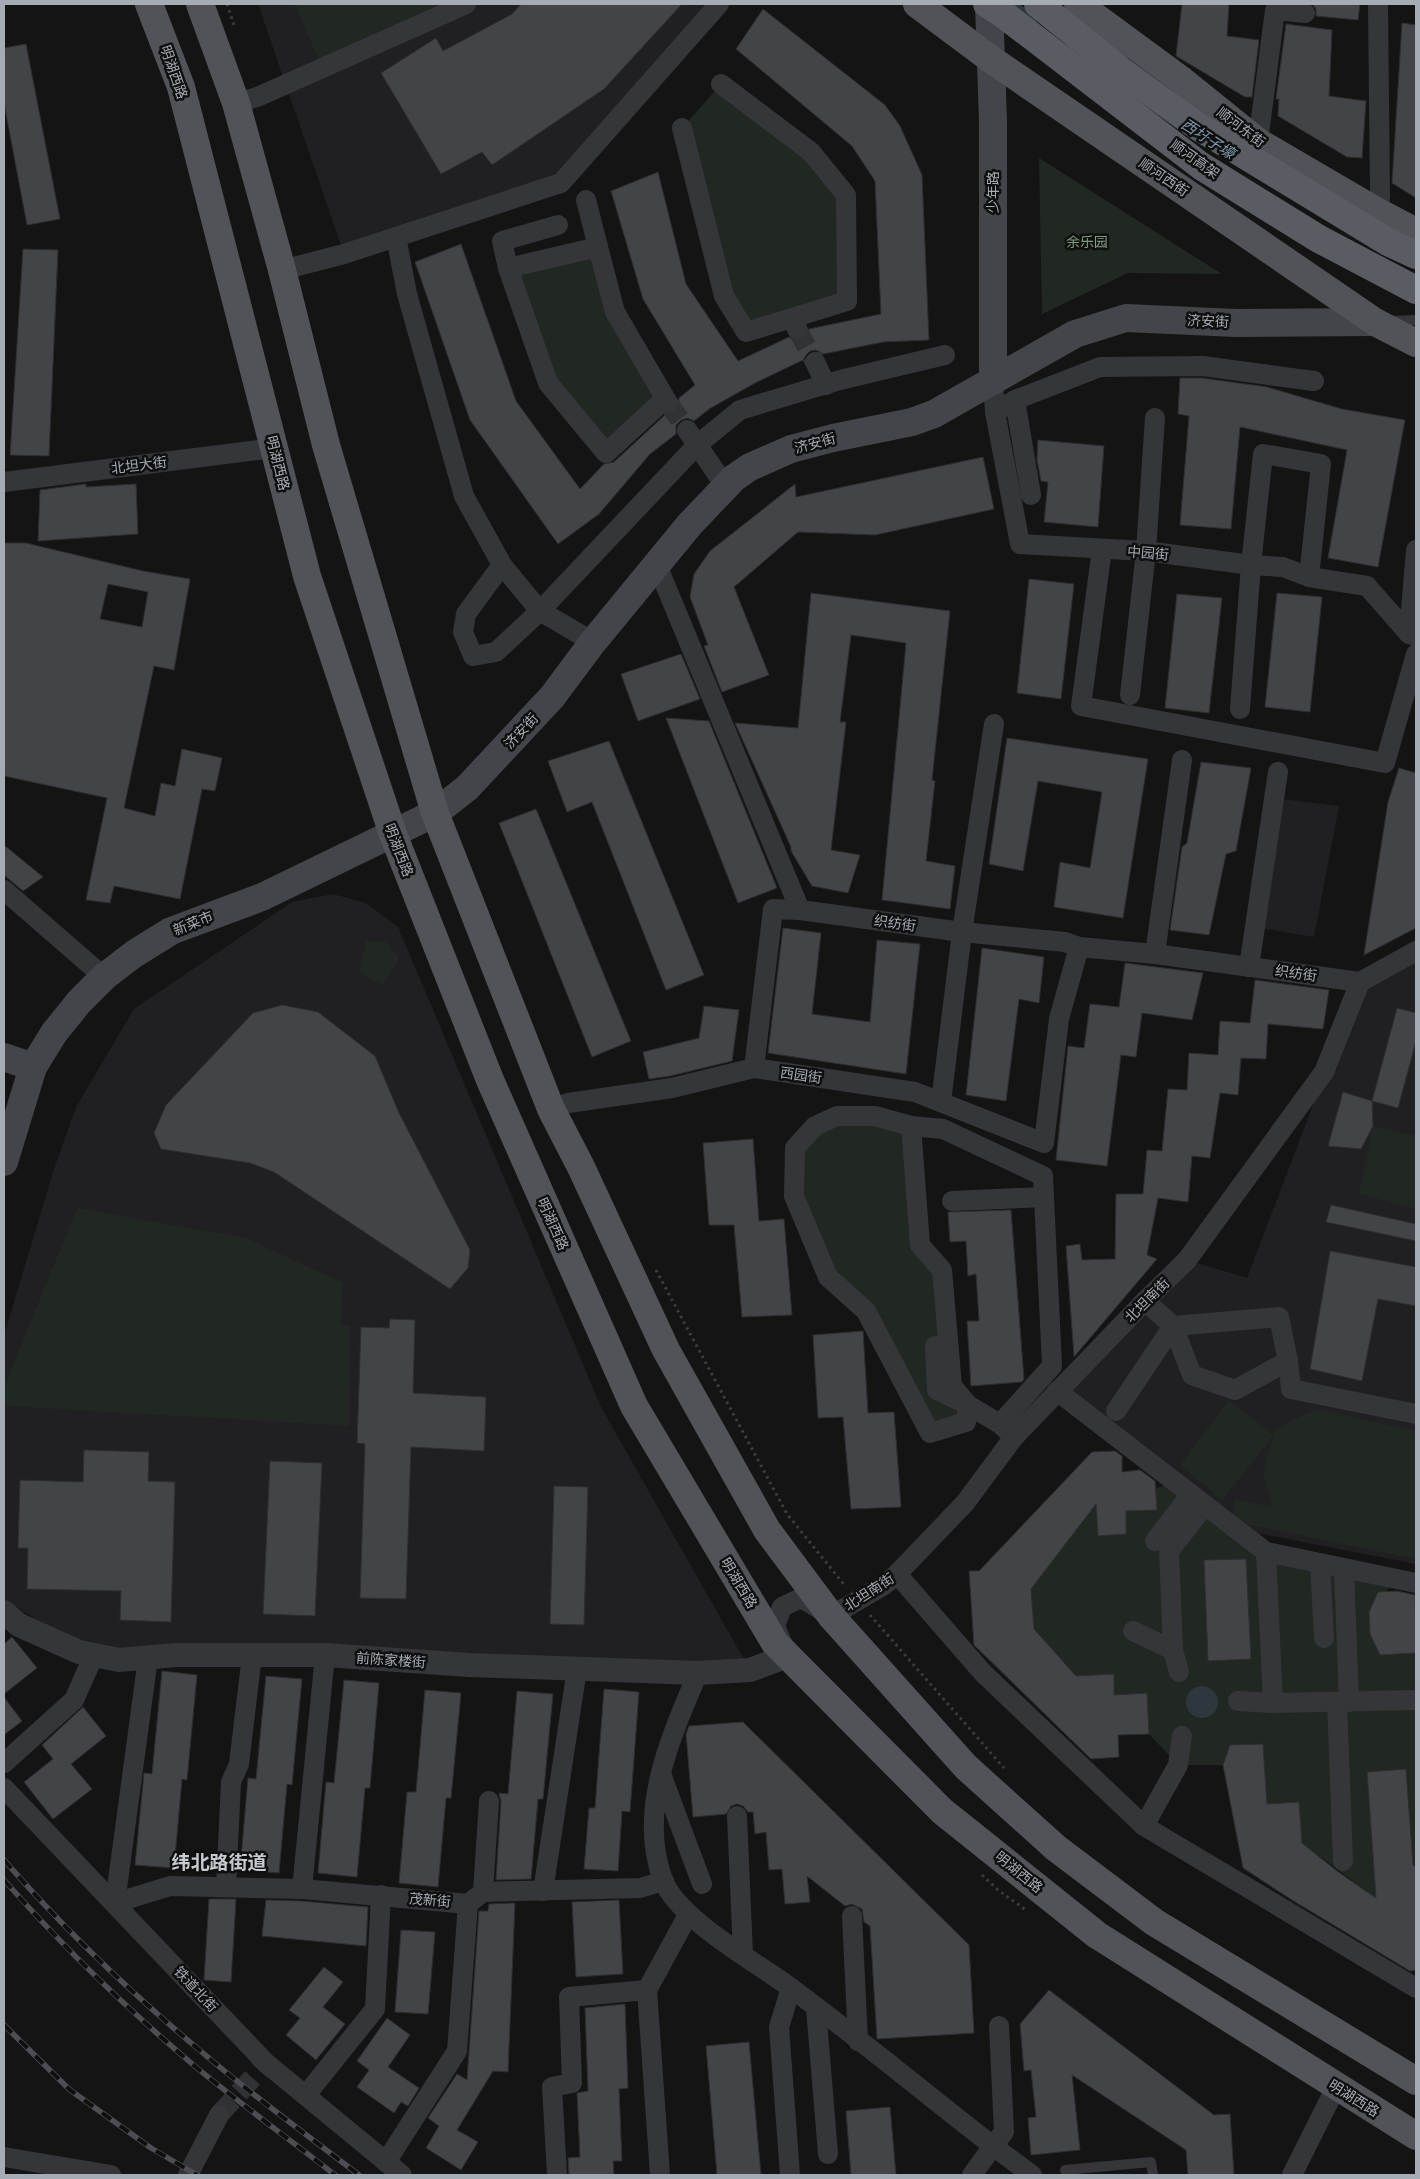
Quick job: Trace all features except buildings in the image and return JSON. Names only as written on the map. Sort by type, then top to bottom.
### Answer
[{"type":"highway","name":"顺河高架","points":[[1038,4],[1120,70],[1197,126],[1388,242],[1416,255]]},
{"type":"highway","name":"顺河高架","points":[[992,7],[1201,166],[1319,239],[1416,290]]},
{"type":"main road","name":"明湖西路","points":[[149,4],[181,87],[307,576],[393,834],[490,1080],[634,1406],[775,1643],[942,1811],[1097,1935],[1416,2136]]},
{"type":"main road","points":[[200,4],[236,103],[282,270],[326,444],[435,813],[551,1109],[581,1168],[666,1350],[767,1530],[831,1616],[966,1767],[1056,1848],[1154,1922],[1416,2081]]},
{"type":"main road","name":"顺河西街","points":[[916,4],[992,60],[1375,322],[1416,343]]},
{"type":"main road","name":"顺河东街","points":[[1078,4],[1180,79],[1258,142],[1416,232]]},
{"type":"main road","name":"少年路","points":[[992,7],[992,380]]},
{"type":"main road","name":"济安街","points":[[393,834],[435,813],[467,788],[552,697],[593,642],[690,524],[726,487],[750,467],[791,449],[833,438],[912,422],[940,411],[1075,334],[1126,318],[1236,323],[1375,322]]},
{"type":"main road","name":"新菜市","points":[[4,1162],[33,1067],[54,1033],[78,1002],[104,978],[134,954],[171,931],[262,896],[393,834]]},
{"type":"main road","points":[[4,1057],[33,1067]]},
{"type":"street","points":[[236,103],[258,97],[466,4]]},
{"type":"street","points":[[282,270],[344,254],[562,183],[719,4]]},
{"type":"street","points":[[1378,4],[1380,197],[1378,212]]},
{"type":"street","points":[[1258,142],[1275,10],[1305,13]]},
{"type":"street","points":[[682,128],[724,296],[746,332],[795,323],[847,301],[846,195],[811,152],[721,84]]},
{"type":"street","points":[[558,225],[502,241],[508,268],[548,383],[606,454],[667,401],[615,312],[586,200]]},
{"type":"street","points":[[396,237],[407,294],[464,496],[502,565],[540,611],[593,642]]},
{"type":"street","points":[[508,268],[598,247]]},
{"type":"street","points":[[502,565],[466,614],[463,632],[473,656],[496,652],[540,611],[692,438],[740,410],[826,385],[945,355]]},
{"type":"street","points":[[815,362],[826,385]]},
{"type":"street","points":[[995,412],[1015,400],[1100,367],[1203,366],[1314,381]]},
{"type":"street","name":"中园街","points":[[992,380],[995,412],[1020,544],[1146,551],[1251,565],[1283,567],[1309,577],[1366,586],[1412,635]]},
{"type":"street","points":[[1015,400],[1031,495]]},
{"type":"street","points":[[1130,695],[1146,551],[1155,418]]},
{"type":"street","points":[[692,438],[726,487]]},
{"type":"street","name":"北坦大街","points":[[4,482],[274,448]]},
{"type":"street","points":[[1240,709],[1251,565],[1263,454],[1321,464],[1309,577]]},
{"type":"street","points":[[1102,549],[1081,706],[1385,762],[1416,654]]},
{"type":"street","points":[[1412,635],[1416,550]]},
{"type":"street","points":[[657,565],[800,910]]},
{"type":"street","points":[[941,1102],[962,932],[994,724]]},
{"type":"street","points":[[1155,954],[1182,760]]},
{"type":"street","points":[[1250,967],[1278,772]]},
{"type":"street","points":[[4,890],[104,978]]},
{"type":"street","name":"织纺街","points":[[754,1068],[773,909],[800,910],[962,932],[1065,942],[1079,947],[1155,954],[1360,982]]},
{"type":"street","name":"西园街","points":[[551,1109],[568,1102],[672,1088],[754,1068],[914,1092],[1044,1143],[1059,1019],[1079,947]]},
{"type":"street","points":[[1360,982],[1416,951]]},
{"type":"street","name":"北坦南街","points":[[831,1616],[884,1585],[897,1574],[965,1503],[1007,1431],[1057,1391],[1187,1260],[1324,1072],[1360,982]]},
{"type":"street","points":[[911,1126],[920,1245],[942,1270],[952,1386],[968,1405],[966,1422],[930,1433],[866,1311],[828,1277],[794,1196],[795,1148],[816,1126],[837,1116],[875,1116],[911,1126],[943,1129],[1043,1176],[1052,1366],[1007,1431],[968,1405],[937,1390],[936,1346]]},
{"type":"street","points":[[952,1201],[1044,1197]]},
{"type":"street","points":[[1145,1301],[1174,1326],[1192,1375],[1235,1390],[1288,1361]]},
{"type":"street","points":[[1174,1326],[1279,1317],[1288,1361],[1291,1389],[1416,1414]]},
{"type":"street","points":[[1116,1411],[1174,1326]]},
{"type":"street","points":[[1057,1391],[1266,1552],[1416,1583]]},
{"type":"street","points":[[1155,1541],[1198,1499]]},
{"type":"street","points":[[1179,1672],[1173,1650],[1169,1551],[1198,1499]]},
{"type":"street","points":[[1266,1552],[1273,1703]]},
{"type":"street","points":[[1320,1564],[1324,1638]]},
{"type":"street","points":[[1343,1861],[1344,1569]]},
{"type":"street","points":[[897,1574],[983,1673],[1144,1826],[1416,1988]]},
{"type":"street","points":[[788,1656],[775,1626],[782,1607],[801,1598],[831,1616]]},
{"type":"street","name":"前陈家楼街","points":[[4,1612],[19,1625],[78,1652],[119,1660],[176,1656],[325,1655],[469,1665],[698,1673],[750,1670],[788,1656]]},
{"type":"street","points":[[1133,1631],[1173,1650]]},
{"type":"street","points":[[4,1763],[74,1700],[94,1655]]},
{"type":"street","points":[[226,1887],[231,1782],[240,1764],[252,1655]]},
{"type":"street","points":[[302,1889],[325,1655]]},
{"type":"street","points":[[115,1903],[148,1658]]},
{"type":"street","points":[[543,1891],[576,1669]]},
{"type":"street","points":[[698,1673],[673,1731],[656,1792],[654,1846],[664,1881],[688,1915],[791,1988],[1032,2175]]},
{"type":"street","points":[[1238,1701],[1273,1703],[1416,1700]]},
{"type":"street","points":[[1144,1826],[1178,1765],[1182,1736]]},
{"type":"street","points":[[661,1774],[702,1884]]},
{"type":"street","name":"铁道北街","points":[[4,1788],[266,2063],[402,2175]]},
{"type":"street","points":[[489,1801],[475,1898],[543,1891],[640,1888],[664,1881]]},
{"type":"street","points":[[737,1816],[743,1954]]},
{"type":"street","name":"茂新街","points":[[115,1903],[170,1886],[302,1889],[381,1896],[475,1898],[457,2051],[386,2162]]},
{"type":"street","points":[[306,2095],[375,2009],[381,1896]]},
{"type":"street","points":[[660,2175],[647,1990],[688,1915]]},
{"type":"street","points":[[852,1916],[858,2041]]},
{"type":"street","points":[[790,2175],[779,2027],[791,1988]]},
{"type":"street","points":[[557,2175],[552,2086],[572,2083],[569,1997],[647,1990]]},
{"type":"street","points":[[816,2008],[828,2154]]},
{"type":"street","points":[[972,2175],[1004,2132],[999,2026]]},
{"type":"street","points":[[1292,2175],[1336,2087]]},
{"type":"street","points":[[188,2175],[219,2115]]},
{"type":"street","points":[[4,2156],[111,2175]]},
{"type":"lane","points":[[1375,322],[1416,320]]},
{"type":"lane","points":[[1065,2170],[1152,2162],[1153,2175]]},
{"type":"path","points":[[227,4],[236,32]]},
{"type":"path","points":[[655,1267],[787,1514],[858,1601],[1006,1770]]},
{"type":"path","points":[[977,1869],[998,1890],[1028,1911]]},
{"type":"shaded area","points":[[258,4],[719,4],[561,183],[344,254]]},
{"type":"shaded area","points":[[1282,799],[1339,806],[1314,937],[1262,928]]},
{"type":"shaded area","points":[[333,894],[366,903],[398,927],[601,1407],[750,1670],[94,1655],[4,1599],[4,1335],[54,1169],[76,1107],[134,1009],[292,902]]},
{"type":"shaded area","points":[[1416,951],[1416,1564],[1257,1533],[1057,1391],[1187,1260],[1247,1278],[1360,982]]},
{"type":"shaded area","points":[[1202,1686],[1208,1687],[1213,1691],[1217,1696],[1217,1708],[1213,1713],[1208,1717],[1202,1718],[1196,1717],[1191,1713],[1187,1708],[1186,1702],[1187,1696],[1191,1691],[1196,1687]]},
{"type":"green space","points":[[295,4],[466,4],[322,68]]},
{"type":"green space","points":[[721,84],[846,195],[847,301],[746,332],[724,296],[682,128]]},
{"type":"green space","name":"余乐园","points":[[1039,158],[1222,274],[1128,273],[1042,314]]},
{"type":"green space","points":[[598,247],[660,391],[606,453],[548,383],[508,268]]},
{"type":"green space","points":[[366,941],[386,942],[399,958],[383,985],[359,973]]},
{"type":"green space","points":[[837,1116],[911,1126],[920,1245],[942,1270],[966,1422],[930,1433],[866,1311],[828,1277],[794,1196],[795,1148]]},
{"type":"green space","points":[[1373,1126],[1416,1136],[1416,1209],[1359,1194]]},
{"type":"green space","points":[[77,1208],[246,1238],[343,1283],[341,1326],[350,1325],[349,1426],[4,1406],[4,1388]]},
{"type":"green space","points":[[1229,1400],[1274,1435],[1222,1500],[1180,1465]]},
{"type":"green space","points":[[1316,1409],[1416,1431],[1416,1559],[1232,1521],[1235,1499],[1273,1507],[1263,1472],[1277,1428]]},
{"type":"green space","points":[[1176,1483],[1266,1552],[1395,1579],[1386,1592],[1378,1592],[1371,1610],[1369,1624],[1372,1638],[1380,1655],[1416,1653],[1416,1868],[1413,1865],[1406,1769],[1367,1772],[1374,1874],[1389,1891],[1400,1916],[1302,1843],[1299,1802],[1267,1804],[1263,1744],[1230,1745],[1223,1765],[1178,1765],[1149,1734],[1146,1693],[1114,1695],[1114,1674],[1085,1676],[1086,1687],[1034,1629],[1031,1589],[1096,1504],[1098,1536],[1126,1534],[1126,1511],[1156,1510],[1155,1488]]},
{"type":"waterway","name":"西圩子壕","points":[[1015,4],[1035,19]]},
{"type":"tunnel","points":[[797,329],[815,362]]},
{"type":"tunnel","points":[[668,403],[687,430]]},
{"type":"tunnel","points":[[219,2115],[266,2063]]},
{"type":"railway","points":[[4,1860],[75,1936],[150,2008],[241,2085],[359,2175]]},
{"type":"railway","points":[[4,1880],[73,1954],[146,2024],[214,2082],[335,2175]]},
{"type":"railway","points":[[4,2025],[70,2090],[151,2148],[197,2175]]},
{"type":"district","name":"纬北路街道","points":[[219,1862]]}]
